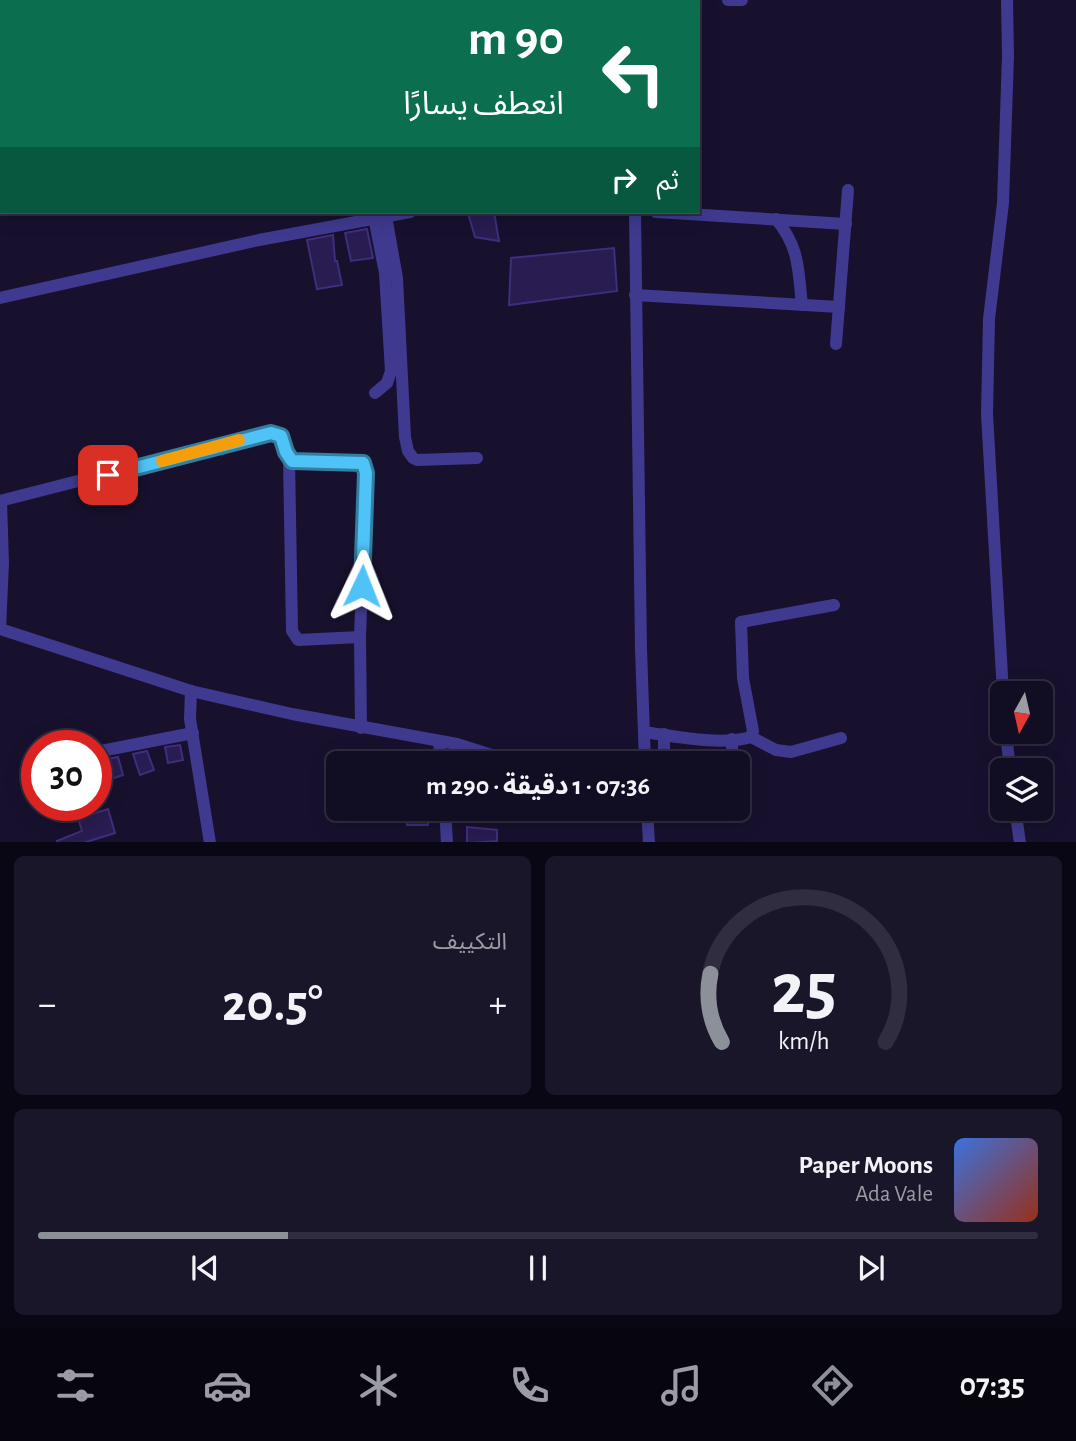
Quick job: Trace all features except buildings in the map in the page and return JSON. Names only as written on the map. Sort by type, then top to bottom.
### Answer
[{"type":"street","points":[[728,0],[742,0]]},
{"type":"street","points":[[1002,681],[987,414],[989,319],[1003,203],[1008,57],[1007,0]]},
{"type":"street","points":[[836,344],[848,190]]},
{"type":"street","points":[[635,214],[644,751]]},
{"type":"street","points":[[690,214],[846,224]]},
{"type":"street","points":[[0,298],[378,215]]},
{"type":"street","points":[[376,393],[387,383],[391,371],[385,273],[378,215]]},
{"type":"street","points":[[378,215],[397,278],[403,423],[408,451],[417,460],[477,458]]},
{"type":"street","points":[[776,219],[796,252],[800,267],[802,305]]},
{"type":"street","points":[[635,295],[839,307]]},
{"type":"street","points":[[360,637],[298,640],[292,631],[289,459],[281,436],[266,433],[1,501],[3,563],[0,629],[191,691],[361,728],[457,744],[479,751]]},
{"type":"street","points":[[289,459],[357,461],[366,467],[360,637],[361,728]]},
{"type":"street","points":[[751,737],[743,678],[741,622],[834,605]]},
{"type":"street","points":[[191,691],[192,733],[210,842]]},
{"type":"street","points":[[643,732],[732,739],[751,737],[776,750],[791,752],[841,738]]},
{"type":"street","points":[[112,749],[192,733]]},
{"type":"street","points":[[664,734],[664,751]]},
{"type":"street","points":[[732,739],[732,751]]},
{"type":"street","points":[[439,741],[440,751]]},
{"type":"street","points":[[445,821],[447,842]]},
{"type":"street","points":[[648,821],[649,842]]},
{"type":"street","points":[[1017,821],[1020,842]]},
{"type":"slow traffic","points":[[162,461],[239,440]]},
{"type":"route","points":[[108,475],[266,433],[281,436],[292,461],[363,463],[366,473],[362,586]]}]
